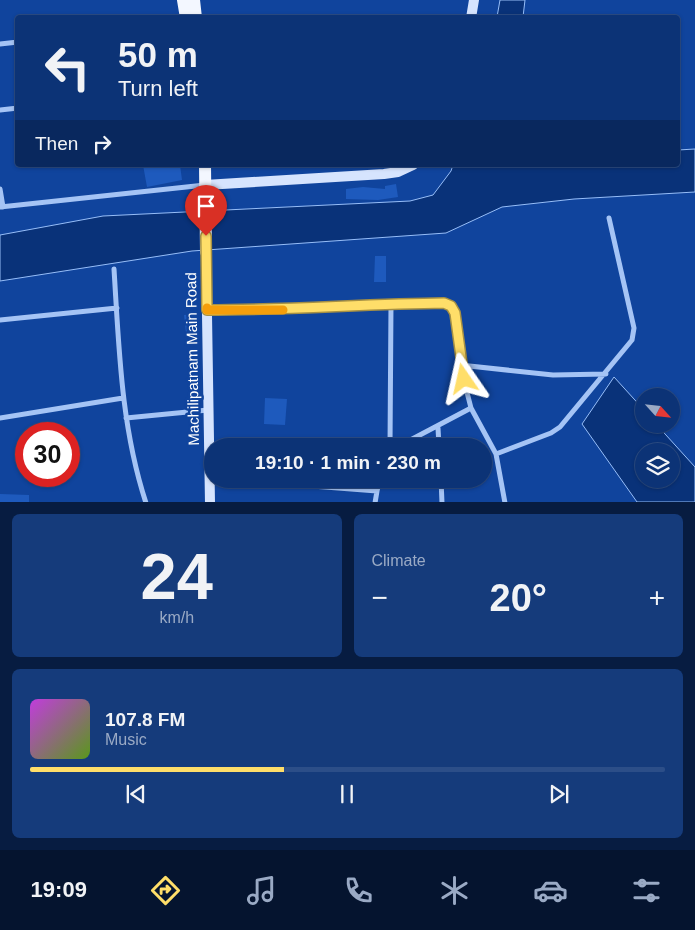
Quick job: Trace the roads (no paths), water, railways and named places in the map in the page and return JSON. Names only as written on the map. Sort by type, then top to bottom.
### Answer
[{"type":"main road","points":[[183,0],[186,15]]},
{"type":"main road","points":[[194,0],[196,15]]},
{"type":"main road","name":"Machilipatnam Main Road","points":[[205,167],[206,252]]},
{"type":"street","points":[[472,15],[474,0]]},
{"type":"street","points":[[0,44],[15,42]]},
{"type":"street","points":[[0,110],[15,108]]},
{"type":"street","points":[[0,189],[2,207],[205,185],[384,174],[398,172],[409,167]]},
{"type":"street","points":[[496,454],[551,433],[560,427],[606,374],[632,340],[634,328],[608,218]]},
{"type":"street","name":"Machilipatnam Main Road","points":[[206,252],[210,438]]},
{"type":"street","points":[[114,269],[123,398],[139,481],[146,502]]},
{"type":"street","points":[[207,310],[276,311],[391,304],[444,303],[451,306],[455,313],[460,365],[471,408],[496,454],[505,502]]},
{"type":"street","points":[[390,438],[391,304]]},
{"type":"street","points":[[0,320],[117,308]]},
{"type":"street","points":[[460,365],[553,375],[606,374]]},
{"type":"street","points":[[0,418],[123,398]]},
{"type":"street","points":[[417,438],[471,408]]},
{"type":"street","points":[[126,418],[208,410]]},
{"type":"street","points":[[438,428],[439,438]]},
{"type":"street","name":"Machilipatnam Main Road","points":[[210,502],[211,488]]},
{"type":"street","points":[[337,488],[376,491]]},
{"type":"street","points":[[375,502],[377,488]]},
{"type":"street","points":[[441,488],[442,502]]},
{"type":"water","points":[[500,0],[525,0],[523,15],[497,15]]},
{"type":"water","points":[[695,149],[695,192],[574,199],[502,207],[446,233],[192,251],[0,281],[0,235],[103,216],[410,201],[433,195],[452,167],[680,167],[680,150]]},
{"type":"water","points":[[614,377],[635,400],[635,433],[664,433],[673,443],[635,443],[635,488],[680,488],[680,450],[695,467],[695,502],[637,502],[582,424]]}]
